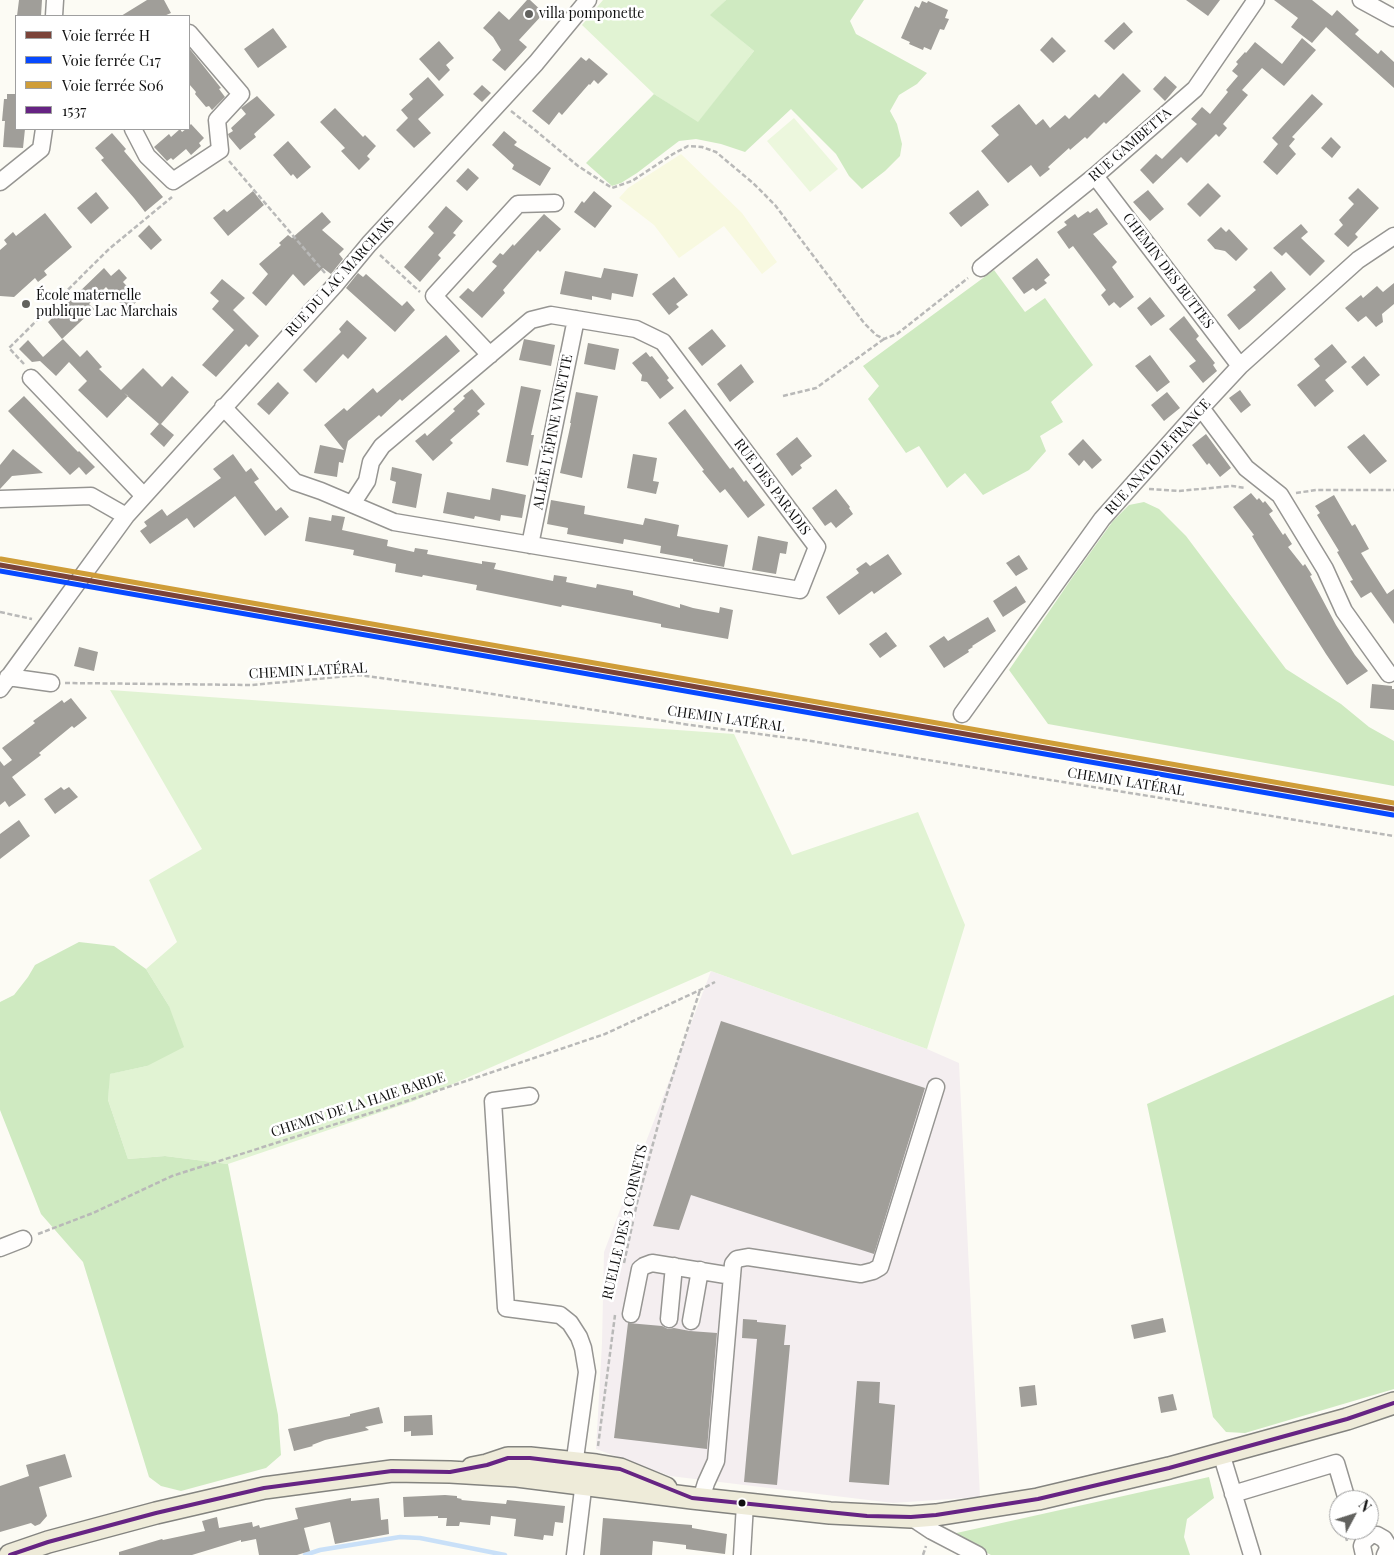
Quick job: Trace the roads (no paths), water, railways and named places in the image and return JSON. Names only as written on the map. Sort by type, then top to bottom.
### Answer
[{"type":"main road","points":[[10,1555],[48,1542],[156,1512],[264,1488],[392,1471],[450,1472],[487,1465],[508,1458],[530,1458],[582,1472],[620,1469],[697,1499],[867,1516],[911,1517],[936,1515],[1038,1499],[1169,1468],[1347,1419],[1394,1403]]},
{"type":"street","points":[[54,15],[55,0]]},
{"type":"street","name":"RUE DU LAC MARCHAIS","points":[[4,683],[126,516],[335,285],[369,244],[536,63],[588,0]]},
{"type":"street","name":"RUE GAMBETTA","points":[[981,268],[1096,176],[1195,89],[1256,0]]},
{"type":"street","points":[[1361,0],[1394,18]]},
{"type":"street","points":[[134,130],[147,156],[173,181],[220,150],[217,120],[241,94],[190,34]]},
{"type":"street","points":[[2,177],[41,149],[44,130]]},
{"type":"street","name":"CHEMIN DES BUTTES","points":[[1096,176],[1240,366]]},
{"type":"street","points":[[490,355],[434,296],[518,204],[555,203]]},
{"type":"street","name":"RUE ANATOLE FRANCE","points":[[962,714],[1102,519],[1201,408],[1240,366],[1358,260],[1394,236]]},
{"type":"street","name":"RUE DES PARADIS","points":[[223,407],[295,482],[394,522],[800,590],[817,547],[663,342],[636,329],[550,315],[531,320],[382,446],[371,462],[367,482],[352,504]]},
{"type":"street","name":"ALLÉE L'ÉPINE VINETTE","points":[[530,544],[576,319]]},
{"type":"street","points":[[31,378],[144,496]]},
{"type":"street","points":[[1201,408],[1246,468],[1280,495],[1325,569],[1344,611],[1388,674]]},
{"type":"street","points":[[0,499],[91,496],[126,516]]},
{"type":"street","points":[[4,683],[51,683]]},
{"type":"street","points":[[697,1499],[716,1462],[733,1264],[737,1259],[748,1256],[861,1274],[880,1267],[936,1088]]},
{"type":"street","points":[[530,1096],[493,1100],[506,1308],[560,1315],[570,1323],[579,1337],[583,1348],[587,1372],[582,1472],[575,1555]]},
{"type":"street","points":[[0,1248],[23,1240]]},
{"type":"street","points":[[632,1314],[640,1269],[644,1266],[652,1263],[732,1276]]},
{"type":"street","points":[[669,1319],[674,1266]]},
{"type":"street","points":[[691,1321],[700,1270]]},
{"type":"street","points":[[1221,1454],[1252,1555]]},
{"type":"street","points":[[1233,1494],[1336,1463],[1345,1490]]},
{"type":"street","points":[[742,1555],[745,1504]]},
{"type":"street","points":[[911,1517],[932,1531],[978,1555]]},
{"type":"street","points":[[1362,1541],[1372,1535],[1377,1535],[1388,1541]]},
{"type":"waterway","points":[[305,1555],[320,1550],[400,1537],[420,1538],[505,1555]]},
{"type":"rail line","name":"S06","points":[[1,559],[1394,803]]},
{"type":"rail line","name":"H","points":[[0,565],[1394,809]]},
{"type":"rail line","name":"C17","points":[[0,571],[1393,815]]},
{"type":"place","name":"villa pomponette","points":[[529,14]]},
{"type":"place","name":"École maternelle publique Lac Marchais","points":[[26,304]]}]
